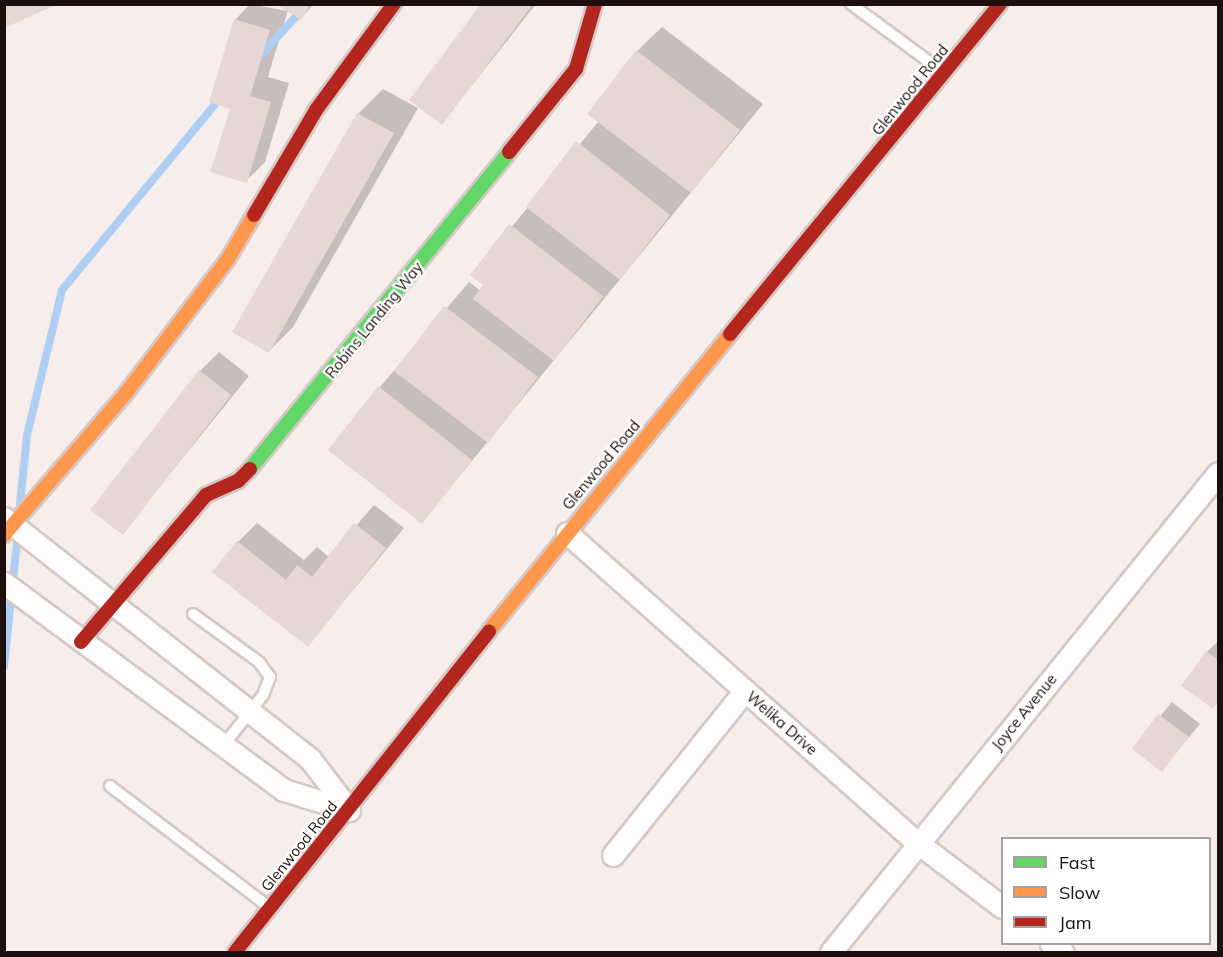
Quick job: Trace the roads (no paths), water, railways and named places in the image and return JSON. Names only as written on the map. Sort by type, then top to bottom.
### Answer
[{"type":"street","points":[[349,810],[310,759],[116,606],[7,526],[126,393],[228,259],[316,110],[394,4]]},
{"type":"street","name":"Robins Landing Way","points":[[81,642],[116,606],[206,495],[238,481],[275,443],[576,69],[595,4]]},
{"type":"street","name":"Glenwood Road","points":[[235,952],[567,533],[1000,4]]},
{"type":"street","name":"Joyce Avenue","points":[[831,952],[1218,473]]},
{"type":"street","name":"Welika Drive","points":[[567,533],[918,843],[1001,906]]},
{"type":"street","points":[[4,583],[284,790],[349,810]]},
{"type":"street","points":[[613,855],[745,690]]},
{"type":"lane","points":[[851,4],[944,74]]},
{"type":"lane","points":[[193,614],[259,662],[270,677],[251,713],[223,746]]},
{"type":"lane","points":[[110,786],[271,908]]},
{"type":"waterway","points":[[258,58],[302,10]]},
{"type":"waterway","points":[[20,504],[27,435],[62,290],[222,96]]},
{"type":"waterway","points":[[4,666],[18,532]]}]
